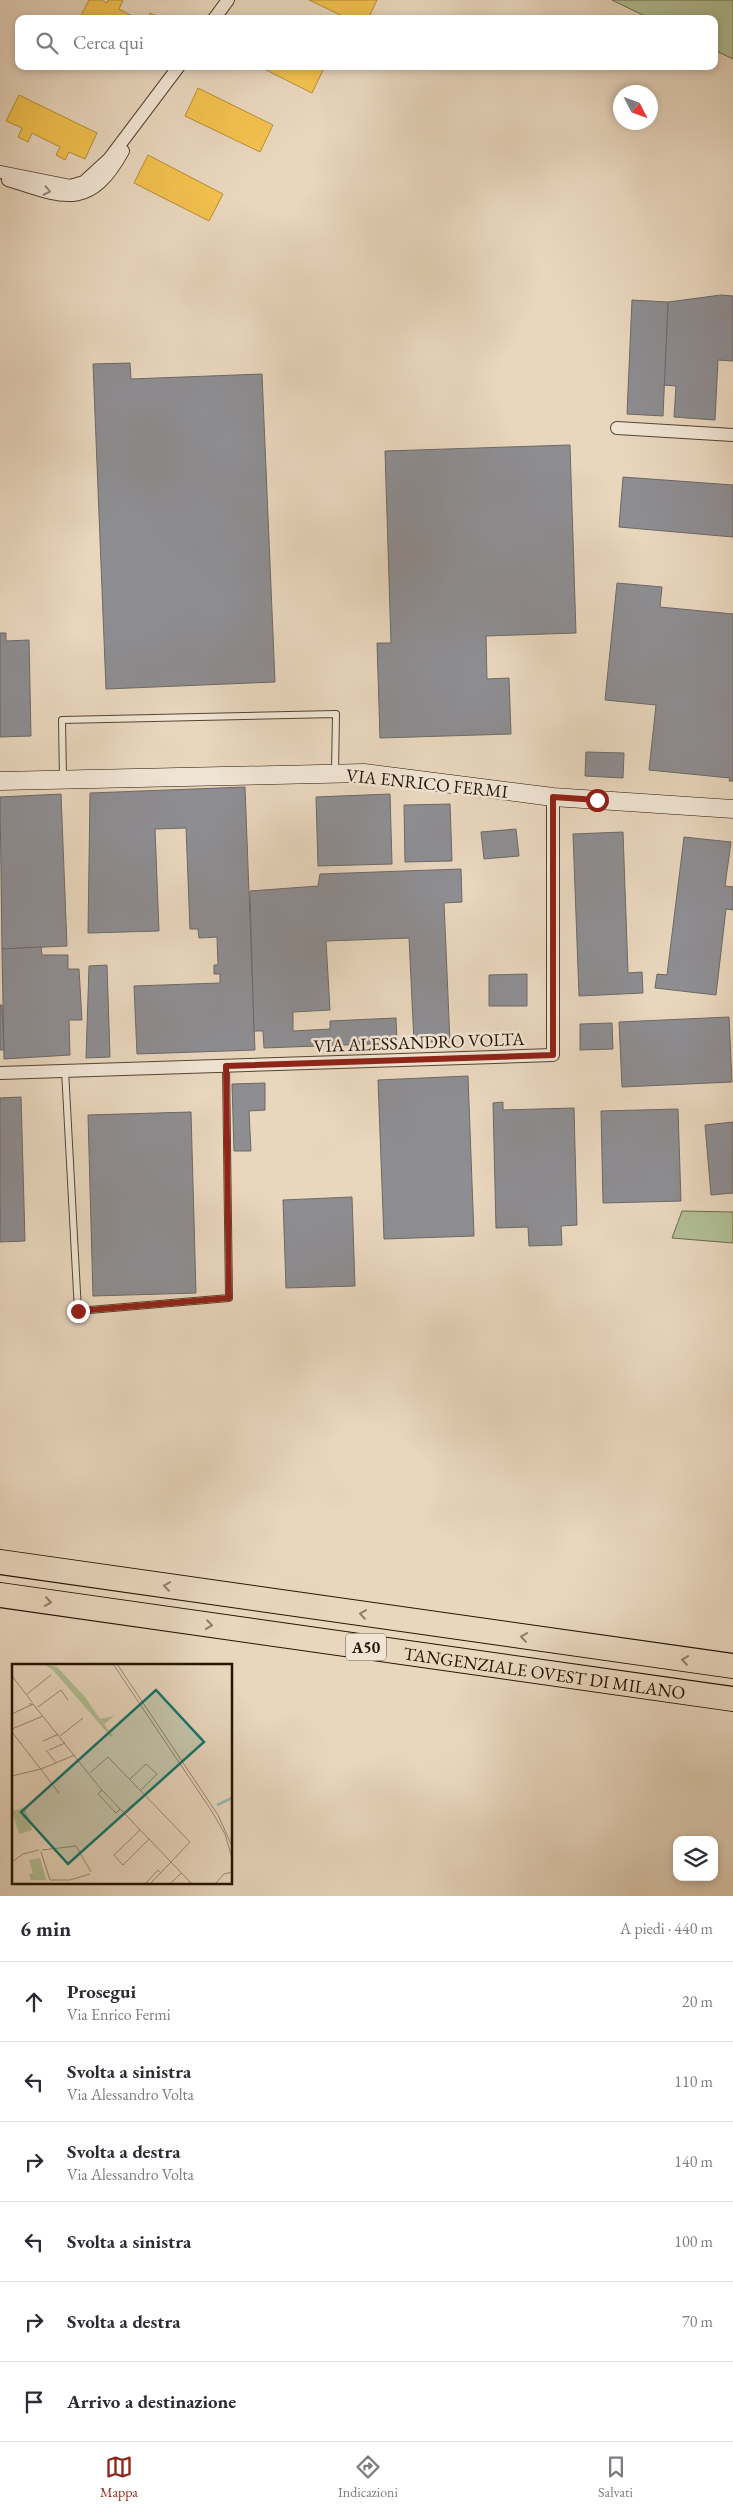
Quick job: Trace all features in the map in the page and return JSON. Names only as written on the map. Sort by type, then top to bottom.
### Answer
[{"type":"highway","name":"TANGENZIALE OVEST DI MILANO","points":[[0,1562],[733,1666]]},
{"type":"highway","name":"TANGENZIALE OVEST DI MILANO","points":[[0,1595],[733,1699]]},
{"type":"street","points":[[217,15],[228,0]]},
{"type":"street","points":[[0,172],[70,186],[84,182],[109,159],[176,70]]},
{"type":"street","points":[[0,178],[67,196],[80,194],[94,188],[105,179],[116,164],[148,108]]},
{"type":"street","points":[[617,428],[733,435]]},
{"type":"street","name":"VIA ENRICO FERMI","points":[[0,781],[364,773],[553,797],[733,809]]},
{"type":"street","name":"VIA ALESSANDRO VOLTA","points":[[0,1073],[553,1055],[553,797]]},
{"type":"lane","points":[[63,780],[62,720],[336,714],[335,774]]},
{"type":"lane","points":[[62,1070],[78,1311],[229,1298],[226,1066]]},
{"type":"green space","points":[[612,0],[733,0],[733,59],[718,52],[718,15],[643,15]]},
{"type":"green space","points":[[682,1211],[733,1212],[733,1243],[672,1238]]},
{"type":"building: Abitazioni","points":[[89,0],[101,0],[107,3],[108,0],[123,0],[119,9],[130,15],[81,15]]},
{"type":"building: Abitazioni","points":[[309,0],[377,0],[370,15],[341,15]]},
{"type":"building: Abitazioni","points":[[266,70],[323,70],[312,93]]},
{"type":"building: Abitazioni","points":[[198,88],[273,125],[260,152],[185,116]]},
{"type":"building: Abitazioni","points":[[19,95],[97,133],[85,159],[69,152],[65,160],[56,155],[60,147],[32,133],[28,142],[18,137],[22,128],[6,121]]},
{"type":"building: Abitazioni","points":[[148,155],[223,194],[209,221],[134,183]]},
{"type":"building: Industria","points":[[721,295],[733,296],[733,361],[718,360],[715,420],[674,417],[676,386],[664,385],[668,302]]},
{"type":"building: Industria","points":[[632,300],[668,302],[663,416],[627,414]]},
{"type":"building: Industria","points":[[130,363],[131,379],[262,374],[275,682],[106,689],[93,364]]},
{"type":"building: Industria","points":[[570,445],[576,633],[486,636],[487,679],[509,678],[511,734],[380,738],[377,643],[391,643],[385,451]]},
{"type":"building: Industria","points":[[623,477],[733,485],[733,537],[619,527]]},
{"type":"building: Industria","points":[[617,583],[662,587],[660,607],[733,614],[733,781],[729,781],[730,778],[649,770],[656,705],[605,700]]},
{"type":"building: Industria","points":[[0,633],[6,633],[6,641],[29,640],[31,736],[0,737]]},
{"type":"building: Industria","points":[[586,752],[624,753],[623,778],[585,776]]},
{"type":"building: Industria","points":[[245,787],[255,1050],[137,1054],[134,986],[220,983],[220,974],[214,974],[214,965],[218,965],[217,937],[199,938],[198,929],[190,929],[186,828],[155,829],[159,931],[88,933],[90,793]]},
{"type":"building: Industria","points":[[61,794],[67,946],[2,949],[0,797]]},
{"type":"building: Industria","points":[[390,794],[392,864],[318,866],[316,797]]},
{"type":"building: Industria","points":[[450,804],[452,861],[405,862],[404,805]]},
{"type":"building: Industria","points":[[516,829],[519,856],[484,859],[481,832]]},
{"type":"building: Industria","points":[[623,832],[628,973],[642,972],[643,993],[579,996],[573,834]]},
{"type":"building: Industria","points":[[684,837],[731,842],[725,886],[733,887],[733,910],[726,909],[716,995],[655,988],[657,974],[667,975]]},
{"type":"building: Industria","points":[[461,869],[462,902],[444,903],[450,1042],[414,1042],[409,938],[326,941],[330,1010],[293,1012],[293,1031],[330,1029],[330,1021],[396,1018],[397,1043],[264,1048],[263,1031],[254,1031],[250,891],[318,886],[320,874]]},
{"type":"building: Industria","points":[[41,947],[42,955],[68,955],[68,969],[79,969],[82,1020],[69,1020],[70,1055],[4,1059],[2,949]]},
{"type":"building: Industria","points":[[107,965],[110,1057],[86,1058],[89,966]]},
{"type":"building: Industria","points":[[527,974],[527,1006],[489,1006],[489,975]]},
{"type":"building: Industria","points":[[0,1005],[2,1005],[4,1050],[0,1050]]},
{"type":"building: Industria","points":[[729,1017],[732,1082],[622,1087],[619,1022]]},
{"type":"building: Industria","points":[[612,1023],[613,1049],[580,1050],[580,1024]]},
{"type":"building: Industria","points":[[468,1076],[474,1236],[384,1239],[378,1080]]},
{"type":"building: Industria","points":[[265,1083],[265,1110],[249,1111],[251,1151],[234,1151],[232,1084]]},
{"type":"building: Industria","points":[[21,1097],[25,1241],[0,1242],[0,1098]]},
{"type":"building: Industria","points":[[503,1102],[503,1110],[574,1108],[577,1225],[561,1226],[562,1245],[529,1246],[528,1227],[496,1228],[493,1103]]},
{"type":"building: Industria","points":[[678,1109],[681,1201],[603,1203],[601,1111]]},
{"type":"building: Industria","points":[[191,1112],[196,1293],[93,1296],[88,1115]]},
{"type":"building: Industria","points":[[733,1122],[733,1193],[711,1195],[705,1125]]},
{"type":"building: Industria","points":[[352,1197],[355,1286],[286,1288],[283,1200]]},
{"type":"route","points":[[78,1311],[229,1298],[226,1066],[553,1055],[553,797],[597,800]]}]
